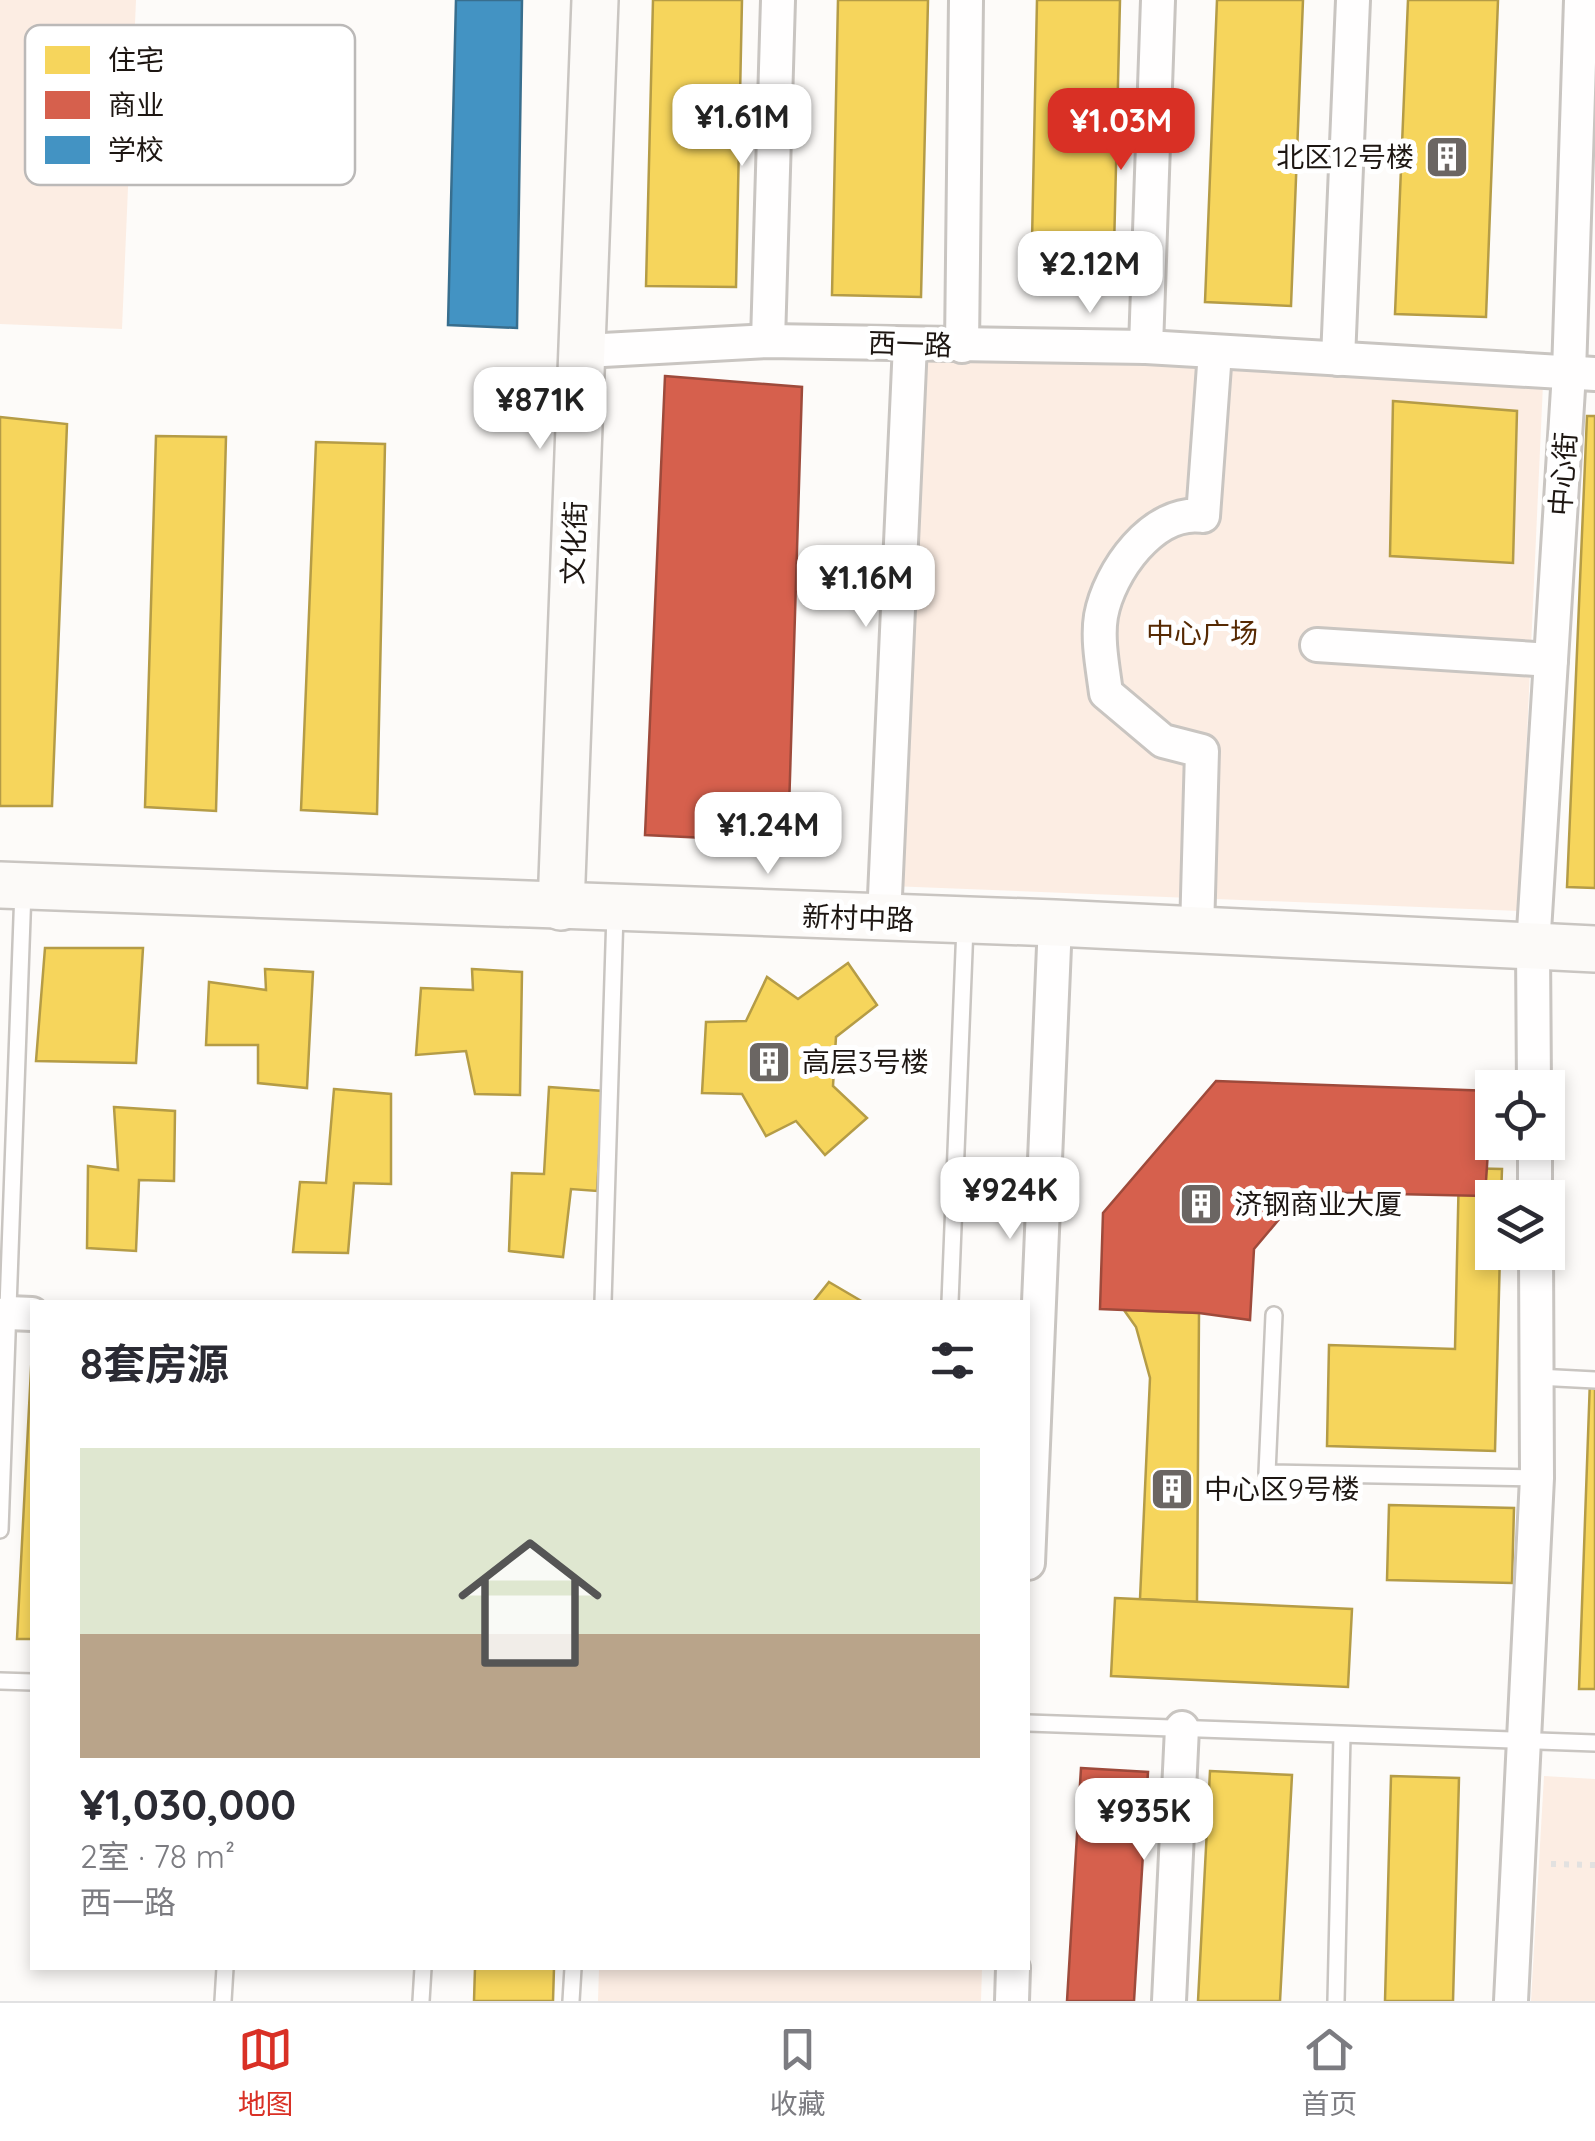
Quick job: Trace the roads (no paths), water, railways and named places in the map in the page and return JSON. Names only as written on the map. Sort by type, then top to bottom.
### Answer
[{"type":"street","name":"文化街","points":[[561,907],[578,438],[585,352],[595,0]]},
{"type":"street","points":[[768,340],[778,0]]},
{"type":"street","points":[[962,346],[966,0]]},
{"type":"street","points":[[1146,347],[1158,0]]},
{"type":"street","points":[[1338,359],[1352,0]]},
{"type":"street","name":"中心街","points":[[1534,1070],[1533,947],[1551,660],[1582,373],[1581,0]]},
{"type":"street","name":"西一路","points":[[585,352],[768,340],[1146,347],[1582,373]]},
{"type":"street","points":[[884,918],[910,344]]},
{"type":"street","points":[[1197,931],[1202,750],[1164,741],[1106,693],[1100,617],[1114,575],[1139,544],[1167,523],[1189,514],[1203,516],[1214,352]]},
{"type":"street","points":[[1317,646],[1551,660]]},
{"type":"street","name":"新村中路","points":[[12,885],[1055,923],[1595,949]]},
{"type":"street","points":[[1030,1516],[1055,923]]},
{"type":"street","points":[[1511,2001],[1538,1478],[1536,1270]]},
{"type":"street","points":[[1169,2001],[1182,1728]]},
{"type":"street","points":[[1012,2001],[1013,1970]]},
{"type":"lane","points":[[0,1530],[20,1314],[12,885]]},
{"type":"lane","points":[[603,1300],[616,908]]},
{"type":"lane","points":[[950,1300],[966,922]]},
{"type":"lane","points":[[1274,1315],[1267,1473],[1538,1478]]},
{"type":"lane","points":[[1537,1377],[1595,1380]]},
{"type":"lane","points":[[0,1681],[30,1682]]},
{"type":"lane","points":[[1030,1722],[1595,1743]]},
{"type":"lane","points":[[1336,2001],[1342,1735]]},
{"type":"lane","points":[[223,2001],[225,1970]]},
{"type":"lane","points":[[420,2001],[423,1970]]},
{"type":"lane","points":[[571,2001],[573,1970]]},
{"type":"place","name":"北区12号楼","points":[[1447,157]]},
{"type":"place","name":"高层3号楼","points":[[769,1062]]},
{"type":"place","name":"济钢商业大厦","points":[[1201,1204]]},
{"type":"place","name":"中心区9号楼","points":[[1172,1489]]},
{"type":"park label","name":"中心广场","points":[[1202,633]]}]
